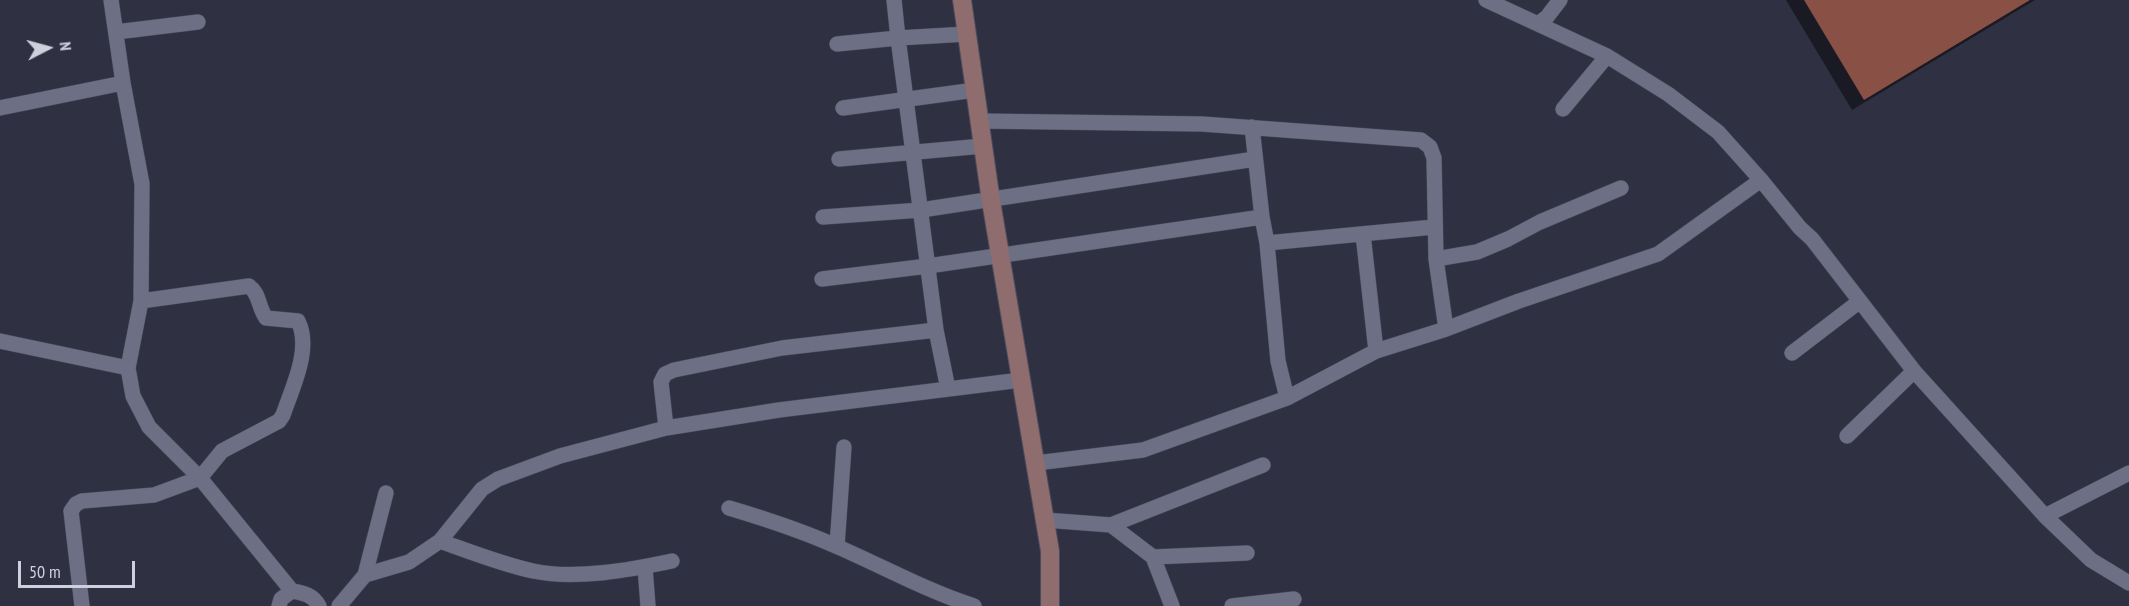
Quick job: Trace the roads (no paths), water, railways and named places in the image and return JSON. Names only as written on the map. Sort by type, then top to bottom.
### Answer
[{"type":"main road","points":[[962,0],[991,201],[1050,551],[1050,606]]},
{"type":"street","points":[[111,0],[123,83],[142,184],[141,301],[128,368],[133,396],[149,427],[200,478],[292,591],[307,594],[316,600],[319,606]]},
{"type":"street","points":[[894,0],[936,330],[948,389]]},
{"type":"street","points":[[1486,0],[1607,56],[1668,94],[1718,132],[1806,233],[1914,371],[2044,516],[2091,560],[2129,583]]},
{"type":"street","points":[[1538,24],[1547,17],[1560,0]]},
{"type":"street","points":[[116,32],[198,22]]},
{"type":"street","points":[[837,44],[967,34]]},
{"type":"street","points":[[1563,109],[1607,56]]},
{"type":"street","points":[[0,108],[123,83]]},
{"type":"street","points":[[843,108],[975,90]]},
{"type":"street","points":[[980,121],[1202,124],[1421,140],[1430,147],[1434,158],[1436,259],[1446,329]]},
{"type":"street","points":[[1252,127],[1267,243],[1278,361],[1287,398]]},
{"type":"street","points":[[838,159],[983,146]]},
{"type":"street","points":[[824,217],[921,210],[991,201],[1256,159]]},
{"type":"street","points":[[1036,464],[1143,450],[1287,398],[1376,351],[1446,329],[1519,301],[1658,254],[1761,180]]},
{"type":"street","points":[[1436,259],[1477,252],[1540,222],[1621,188]]},
{"type":"street","points":[[822,279],[928,266],[1262,217]]},
{"type":"street","points":[[1267,243],[1434,227]]},
{"type":"street","points":[[1363,234],[1376,351]]},
{"type":"street","points":[[82,606],[71,511],[76,504],[82,501],[154,495],[200,478],[222,451],[279,421],[283,415],[302,355],[301,328],[298,321],[266,318],[262,313],[256,291],[249,286],[141,301]]},
{"type":"street","points":[[1792,353],[1860,301]]},
{"type":"street","points":[[666,428],[661,382],[665,374],[674,370],[783,348],[936,330]]},
{"type":"street","points":[[0,341],[128,368]]},
{"type":"street","points":[[1847,436],[1914,371]]},
{"type":"street","points":[[365,575],[409,562],[440,541],[482,489],[498,479],[560,456],[666,428],[779,410],[1021,380]]},
{"type":"street","points":[[837,546],[844,447]]},
{"type":"street","points":[[1045,520],[1111,525],[1263,465]]},
{"type":"street","points":[[2044,516],[2129,473]]},
{"type":"street","points":[[339,606],[365,575],[386,493]]},
{"type":"street","points":[[729,508],[780,523],[837,546],[941,596],[974,606]]},
{"type":"street","points":[[1111,525],[1153,557],[1172,606]]},
{"type":"street","points":[[440,541],[504,564],[536,572],[572,574],[645,567],[672,561]]},
{"type":"street","points":[[1153,557],[1247,553]]},
{"type":"street","points":[[645,567],[648,606]]},
{"type":"street","points":[[279,606],[281,599],[292,591]]},
{"type":"street","points":[[1232,606],[1294,598]]}]
